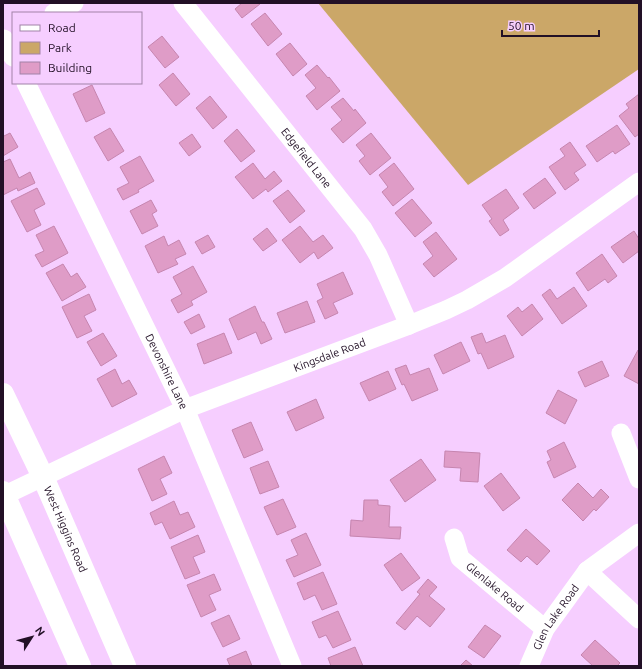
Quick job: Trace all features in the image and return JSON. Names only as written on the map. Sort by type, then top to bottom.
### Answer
[{"type":"main road","name":"West Higgins Road","points":[[3,394],[43,477],[125,666]]},
{"type":"main road","points":[[3,495],[80,666]]},
{"type":"street","points":[[56,12],[74,3]]},
{"type":"street","name":"Edgefield Lane","points":[[183,3],[363,229],[378,255],[410,325]]},
{"type":"street","points":[[7,37],[12,54]]},
{"type":"street","name":"Devonshire Lane","points":[[26,84],[185,409],[292,666]]},
{"type":"street","name":"Kingsdale Road","points":[[3,495],[185,409],[410,325],[460,304],[500,281],[639,182]]},
{"type":"street","points":[[621,433],[639,478]]},
{"type":"street","name":"Glen Lake Road","points":[[529,666],[545,629],[587,572],[639,533]]},
{"type":"street","name":"Glenlake Road","points":[[454,538],[460,558],[545,629]]},
{"type":"street","name":"Glen Lake Road","points":[[587,572],[639,619]]},
{"type":"green space","points":[[318,3],[639,3],[639,69],[468,185]]},
{"type":"building","points":[[242,3],[260,4],[242,18],[235,9]]},
{"type":"building","points":[[265,13],[282,34],[268,46],[251,24]]},
{"type":"building","points":[[162,36],[179,57],[165,68],[148,47]]},
{"type":"building","points":[[290,43],[307,64],[293,76],[276,54]]},
{"type":"building","points":[[317,65],[340,91],[317,110],[306,96],[316,88],[305,75]]},
{"type":"building","points":[[173,73],[190,94],[176,106],[159,85]]},
{"type":"building","points":[[92,85],[105,113],[86,122],[73,94]]},
{"type":"building","points":[[639,94],[639,134],[635,137],[619,116],[629,108],[626,104]]},
{"type":"building","points":[[210,96],[227,117],[213,129],[196,108]]},
{"type":"building","points":[[343,98],[354,111],[355,109],[366,123],[343,143],[331,129],[342,120],[331,107]]},
{"type":"building","points":[[617,125],[630,144],[615,154],[613,151],[597,162],[586,146]]},
{"type":"building","points":[[110,128],[124,151],[108,161],[94,137]]},
{"type":"building","points":[[237,129],[255,151],[241,162],[224,141]]},
{"type":"building","points":[[10,133],[18,147],[3,156],[3,134],[4,136]]},
{"type":"building","points":[[371,133],[391,158],[370,175],[359,161],[365,156],[356,145]]},
{"type":"building","points":[[192,134],[201,147],[189,156],[179,143]]},
{"type":"building","points":[[570,142],[586,165],[574,173],[579,180],[565,190],[549,167],[565,156],[560,149]]},
{"type":"building","points":[[140,156],[154,181],[138,190],[139,192],[123,200],[117,189],[129,183],[120,167]]},
{"type":"building","points":[[10,159],[19,178],[30,172],[35,183],[18,191],[17,188],[3,195],[3,162]]},
{"type":"building","points":[[253,163],[265,179],[274,171],[282,181],[268,192],[266,189],[253,199],[235,177]]},
{"type":"building","points":[[394,163],[414,189],[393,206],[382,192],[388,187],[379,175]]},
{"type":"building","points":[[545,178],[556,193],[534,209],[523,194]]},
{"type":"building","points":[[37,188],[45,204],[34,210],[41,225],[27,232],[11,201]]},
{"type":"building","points":[[506,189],[519,208],[503,220],[509,230],[500,236],[489,221],[492,219],[482,205]]},
{"type":"building","points":[[288,190],[305,211],[290,223],[273,201]]},
{"type":"building","points":[[412,199],[432,223],[415,237],[395,213]]},
{"type":"building","points":[[151,200],[157,211],[152,214],[158,226],[142,234],[130,211]]},
{"type":"building","points":[[54,226],[68,253],[42,267],[35,255],[44,251],[36,235]]},
{"type":"building","points":[[300,226],[313,242],[323,235],[333,248],[318,259],[314,252],[300,263],[282,240]]},
{"type":"building","points":[[267,228],[277,241],[263,251],[253,239]]},
{"type":"building","points":[[634,231],[639,239],[639,251],[623,263],[611,247]]},
{"type":"building","points":[[436,232],[457,259],[434,277],[423,264],[433,256],[423,242]]},
{"type":"building","points":[[208,235],[215,247],[202,254],[195,242]]},
{"type":"building","points":[[164,236],[168,246],[179,240],[186,254],[175,259],[178,264],[158,273],[145,246]]},
{"type":"building","points":[[602,254],[617,276],[608,283],[605,279],[588,291],[576,273]]},
{"type":"building","points":[[63,264],[71,277],[77,273],[86,287],[62,301],[46,273]]},
{"type":"building","points":[[193,266],[207,292],[191,301],[193,305],[178,313],[171,300],[182,294],[173,277]]},
{"type":"building","points":[[343,272],[353,294],[333,303],[338,313],[325,319],[317,301],[323,298],[317,284]]},
{"type":"building","points":[[574,287],[587,306],[562,324],[542,295],[550,289],[557,299]]},
{"type":"building","points":[[89,294],[96,310],[84,316],[92,331],[77,338],[62,307]]},
{"type":"building","points":[[307,301],[315,322],[285,333],[277,313]]},
{"type":"building","points":[[532,304],[543,319],[522,336],[507,316],[518,307],[522,312]]},
{"type":"building","points":[[255,306],[272,339],[261,344],[256,332],[238,340],[229,319]]},
{"type":"building","points":[[199,314],[205,327],[191,334],[184,322]]},
{"type":"building","points":[[103,333],[117,356],[101,366],[87,342]]},
{"type":"building","points":[[224,333],[232,353],[204,364],[197,344]]},
{"type":"building","points":[[482,333],[486,343],[505,335],[514,357],[488,369],[481,353],[478,354],[471,337]]},
{"type":"building","points":[[461,342],[470,361],[443,374],[434,355]]},
{"type":"building","points":[[638,350],[639,351],[639,384],[624,376]]},
{"type":"building","points":[[602,361],[609,376],[585,387],[578,372]]},
{"type":"building","points":[[406,365],[410,375],[429,368],[438,390],[412,401],[404,384],[402,385],[395,369]]},
{"type":"building","points":[[115,369],[122,384],[129,380],[137,394],[112,407],[97,379]]},
{"type":"building","points":[[388,371],[396,389],[369,401],[360,383]]},
{"type":"building","points":[[558,390],[577,400],[565,424],[546,413]]},
{"type":"building","points":[[316,399],[324,418],[296,431],[287,412]]},
{"type":"building","points":[[251,422],[263,450],[244,458],[232,430]]},
{"type":"building","points":[[564,442],[576,467],[554,478],[547,462],[551,460],[547,451]]},
{"type":"building","points":[[445,451],[480,453],[478,482],[460,481],[461,468],[444,467]]},
{"type":"building","points":[[164,456],[172,473],[160,479],[167,494],[152,501],[138,469]]},
{"type":"building","points":[[421,459],[436,480],[405,502],[390,480]]},
{"type":"building","points":[[268,461],[279,487],[260,494],[250,468]]},
{"type":"building","points":[[501,473],[520,498],[503,511],[484,486]]},
{"type":"building","points":[[578,483],[593,498],[601,489],[609,497],[596,511],[594,509],[583,521],[562,500]]},
{"type":"building","points":[[283,499],[296,527],[277,535],[264,507]]},
{"type":"building","points":[[364,500],[378,500],[378,505],[390,506],[389,527],[401,527],[400,539],[350,536],[351,520],[363,521]]},
{"type":"building","points":[[174,501],[180,515],[188,512],[195,527],[170,539],[162,522],[155,525],[150,513]]},
{"type":"building","points":[[526,529],[550,551],[537,565],[527,556],[521,562],[507,550]]},
{"type":"building","points":[[306,533],[321,565],[294,577],[286,560],[298,555],[291,540]]},
{"type":"building","points":[[198,535],[205,552],[193,557],[200,573],[185,579],[171,547]]},
{"type":"building","points":[[401,553],[420,578],[402,591],[384,565]]},
{"type":"building","points":[[323,572],[337,604],[322,610],[315,595],[304,600],[297,583]]},
{"type":"building","points":[[214,574],[221,590],[209,595],[216,610],[201,617],[187,585]]},
{"type":"building","points":[[428,579],[437,587],[429,596],[445,609],[430,627],[417,616],[405,630],[396,623],[420,594],[417,592]]},
{"type":"building","points":[[338,611],[351,640],[333,648],[326,635],[319,638],[312,622]]},
{"type":"building","points":[[229,615],[240,639],[223,647],[211,623]]},
{"type":"building","points":[[485,625],[501,636],[484,658],[468,647]]},
{"type":"building","points":[[595,640],[620,663],[617,666],[593,666],[581,655]]},
{"type":"building","points":[[355,647],[363,666],[331,666],[328,658]]},
{"type":"building","points":[[246,651],[252,666],[230,666],[227,659]]},
{"type":"building","points":[[466,660],[473,666],[460,666]]}]
